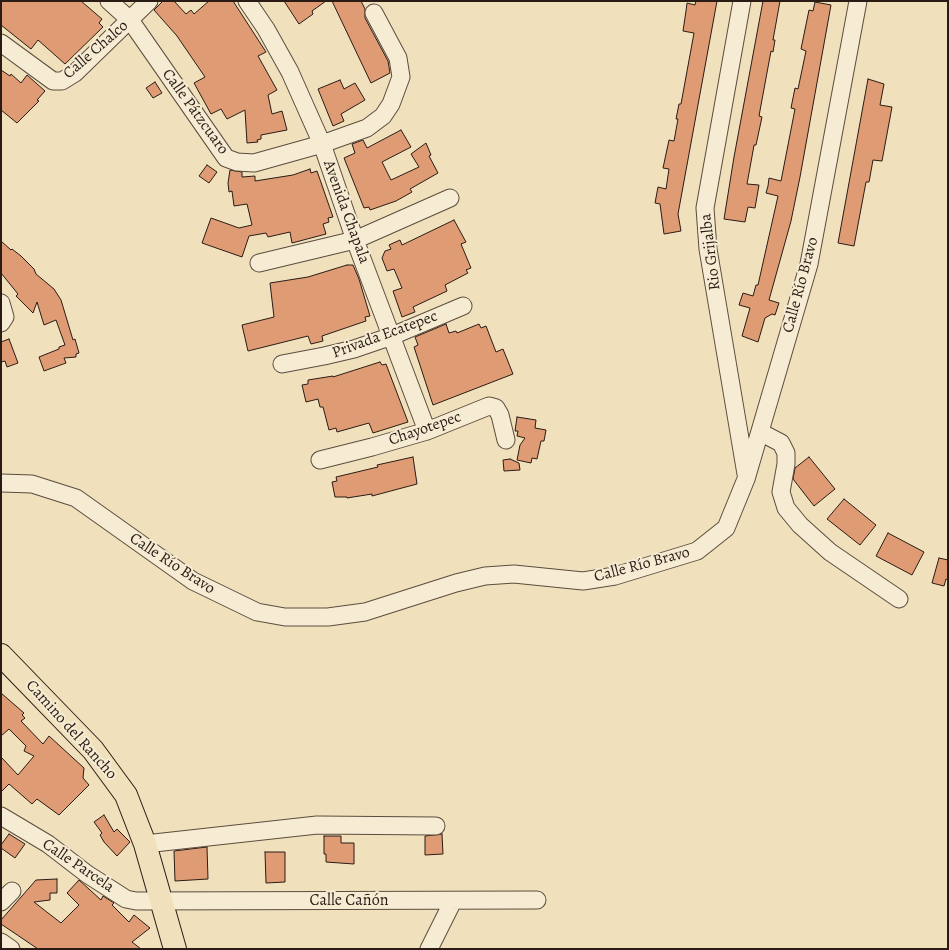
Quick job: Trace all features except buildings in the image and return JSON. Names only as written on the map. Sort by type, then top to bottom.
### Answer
[{"type":"main road","name":"Camino del Rancho","points":[[1,654],[93,750],[113,775],[126,795],[145,844],[160,902],[175,949]]},
{"type":"street","name":"Calle Pátzcuaro","points":[[109,1],[130,20],[226,158],[237,162],[254,163],[322,144],[377,122],[391,104],[401,77],[398,58],[374,13]]},
{"type":"street","name":"Calle Chalco","points":[[1,43],[53,82],[62,81],[75,73],[149,1]]},
{"type":"street","name":"Avenida Chapala","points":[[247,1],[266,29],[290,72],[322,144],[355,240],[427,431]]},
{"type":"street","name":"Rio Grijalba","points":[[742,1],[705,208],[708,249],[746,479]]},
{"type":"street","name":"Calle Río Bravo","points":[[1,484],[32,484],[76,498],[193,581],[229,600],[257,612],[284,617],[328,617],[365,612],[456,583],[485,576],[514,574],[584,581],[615,576],[697,551],[726,528],[746,479],[760,432],[809,264],[858,1]]},
{"type":"street","points":[[259,263],[355,240],[450,198]]},
{"type":"street","points":[[1,303],[5,317],[1,323]]},
{"type":"street","name":"Privada Ecatepec","points":[[282,364],[331,355],[392,336],[463,306]]},
{"type":"street","name":"Chayotepec","points":[[320,460],[427,431],[489,406],[496,408],[500,414],[506,440]]},
{"type":"street","points":[[760,432],[781,443],[786,453],[786,464],[781,492],[786,508],[800,525],[830,552],[899,599]]},
{"type":"street","name":"Calle Parcela","points":[[1,816],[48,844],[87,874],[126,899],[160,902]]},
{"type":"street","points":[[145,844],[317,825],[436,826]]},
{"type":"street","name":"Calle Cañón","points":[[160,902],[537,900]]},
{"type":"street","points":[[429,949],[453,901]]},
{"type":"street","points":[[1,942],[11,949]]}]
